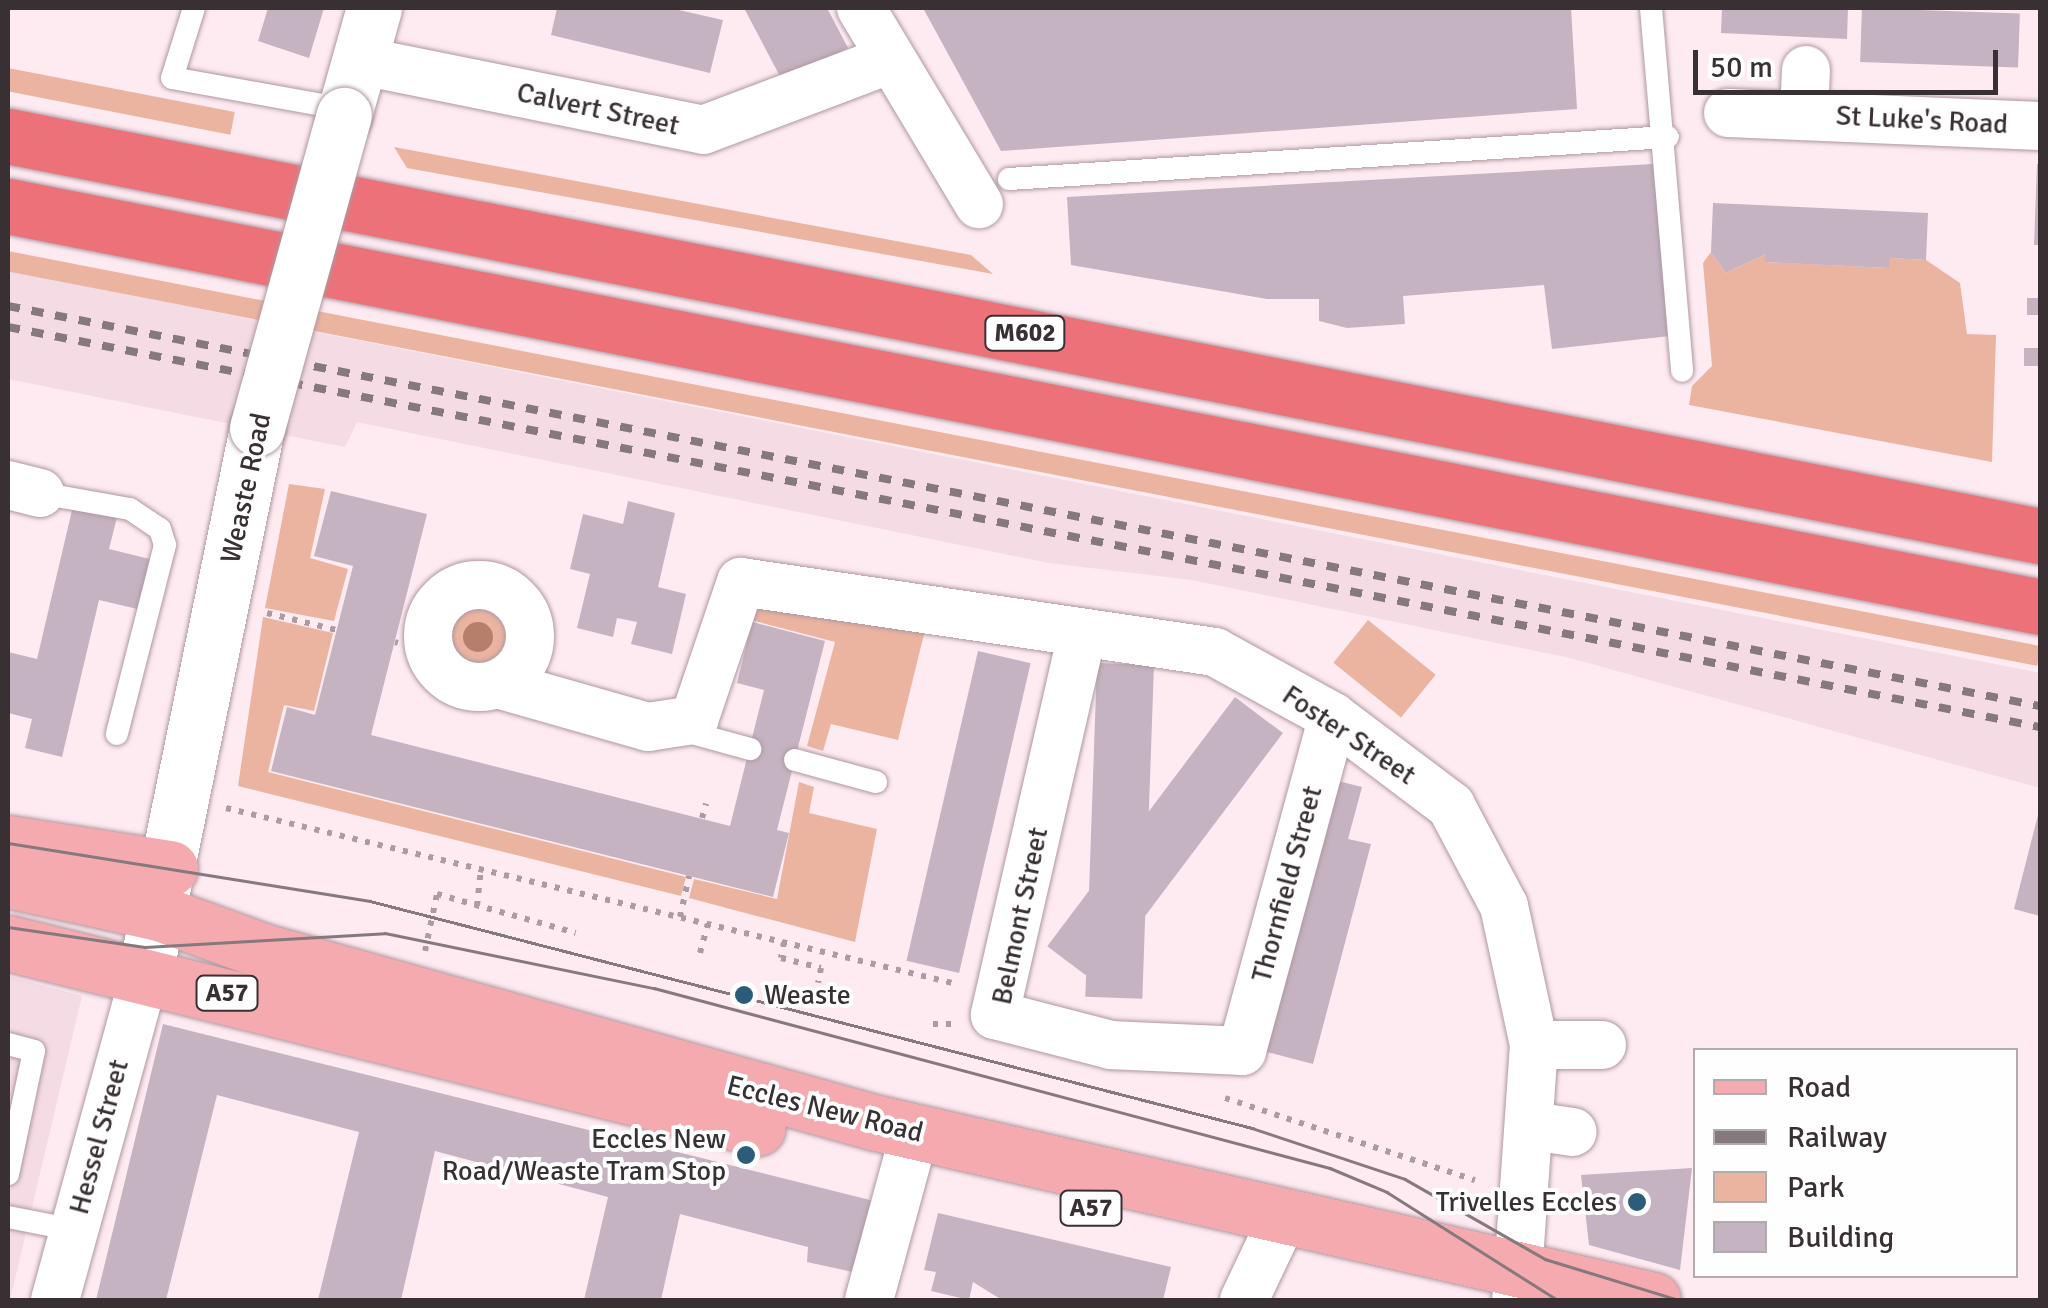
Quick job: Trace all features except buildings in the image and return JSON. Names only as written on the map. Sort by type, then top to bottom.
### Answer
[{"type":"highway","name":"M602","points":[[8,136],[2040,536]]},
{"type":"highway","name":"M602","points":[[8,206],[2040,606]]},
{"type":"main road","name":"Weaste Road","points":[[145,974],[186,798],[257,428],[374,8]]},
{"type":"main road","points":[[8,843],[165,890]]},
{"type":"main road","name":"Eccles New Road","points":[[8,880],[165,890],[266,952],[912,1149]]},
{"type":"main road","name":"Eccles New Road","points":[[8,944],[912,1149],[1511,1290],[1619,1297]]},
{"type":"street","points":[[861,8],[888,60],[994,192]]},
{"type":"street","name":"Calvert Street","points":[[349,95],[703,130],[888,60]]},
{"type":"street","name":"St Luke's Road","points":[[1728,113],[1805,92],[2040,126]]},
{"type":"street","name":"Foster Street","points":[[670,727],[694,720],[742,582],[1216,652],[1333,717],[1452,806],[1504,906],[1552,1129],[1511,1290]]},
{"type":"street","name":"Belmont Street","points":[[1082,634],[995,1015],[1111,1045],[1242,1051]]},
{"type":"street","points":[[497,684],[670,727]]},
{"type":"street","name":"Thornfield Street","points":[[1242,1051],[1333,717]]},
{"type":"street","name":"Hessel Street","points":[[55,1300],[145,974]]},
{"type":"street","points":[[1534,1045],[1602,1045]]},
{"type":"street","points":[[869,1300],[912,1149]]},
{"type":"street","points":[[1244,1300],[1278,1234]]},
{"type":"lane","points":[[194,8],[172,78],[349,95]]},
{"type":"lane","points":[[1650,8],[1668,137],[1682,371]]},
{"type":"lane","points":[[994,192],[1668,137]]},
{"type":"lane","points":[[24,489],[130,509],[160,529],[165,545],[117,734]]},
{"type":"lane","points":[[670,727],[750,749]]},
{"type":"lane","points":[[794,760],[876,782]]},
{"type":"lane","points":[[8,1044],[34,1051],[8,1174]]},
{"type":"lane","points":[[8,1217],[74,1230]]},
{"type":"path","points":[[221,606],[337,630]]},
{"type":"path","points":[[186,798],[999,994]]},
{"type":"path","points":[[702,818],[706,804]]},
{"type":"path","points":[[477,906],[481,869]]},
{"type":"path","points":[[680,917],[689,876]]},
{"type":"path","points":[[424,958],[438,894],[576,933]]},
{"type":"path","points":[[700,953],[708,924]]},
{"type":"path","points":[[784,942],[781,958],[821,968],[818,984]]},
{"type":"path","points":[[933,1024],[947,1026]]},
{"type":"path","points":[[1254,1105],[1475,1180]]},
{"type":"shaded area","points":[[8,271],[2040,673],[2040,788],[1570,658],[1192,580],[1049,563],[357,422],[345,447],[8,379]]},
{"type":"shaded area","points":[[8,976],[82,996],[10,1300],[8,1300]]},
{"type":"green space","points":[[8,68],[235,112],[230,135],[8,91]]},
{"type":"green space","points":[[394,147],[971,255],[993,274],[407,168]]},
{"type":"green space","points":[[8,251],[2040,646],[2037,666],[8,271]]},
{"type":"green space","points":[[1711,252],[1726,273],[1766,254],[1766,262],[1888,268],[1890,258],[1926,260],[1960,283],[1967,334],[1996,335],[1992,462],[1689,405],[1692,386],[1712,366],[1703,263]]},
{"type":"green space","points":[[289,484],[325,489],[310,558],[348,569],[334,621],[265,608]]},
{"type":"green space","points":[[757,595],[927,622],[898,740],[831,724],[823,751],[807,746],[835,642],[751,620]]},
{"type":"green space","points":[[478,609],[498,617],[506,637],[498,657],[478,665],[458,657],[450,637],[458,617]]},
{"type":"green space","points":[[263,617],[333,633],[314,711],[284,705],[268,772],[686,877],[681,896],[238,786]]},
{"type":"green space","points":[[1368,620],[1436,675],[1401,717],[1333,663]]},
{"type":"green space","points":[[799,782],[814,787],[809,813],[877,829],[855,942],[689,898],[694,879],[777,899]]},
{"type":"tram line","points":[[8,843],[370,901],[1252,1128],[1405,1179],[1545,1259],[1679,1300]]},
{"type":"tram line","points":[[8,927],[145,947],[385,933],[654,988],[1330,1168],[1387,1192],[1558,1300]]},
{"type":"railway","points":[[8,306],[2040,706]]},
{"type":"railway","points":[[8,327],[2040,727]]},
{"type":"place","name":"Weaste","points":[[744,995]]},
{"type":"place","name":"Eccles New Road/Weaste Tram Stop","points":[[746,1155]]},
{"type":"place","name":"Trivelles Eccles","points":[[1637,1202]]}]
